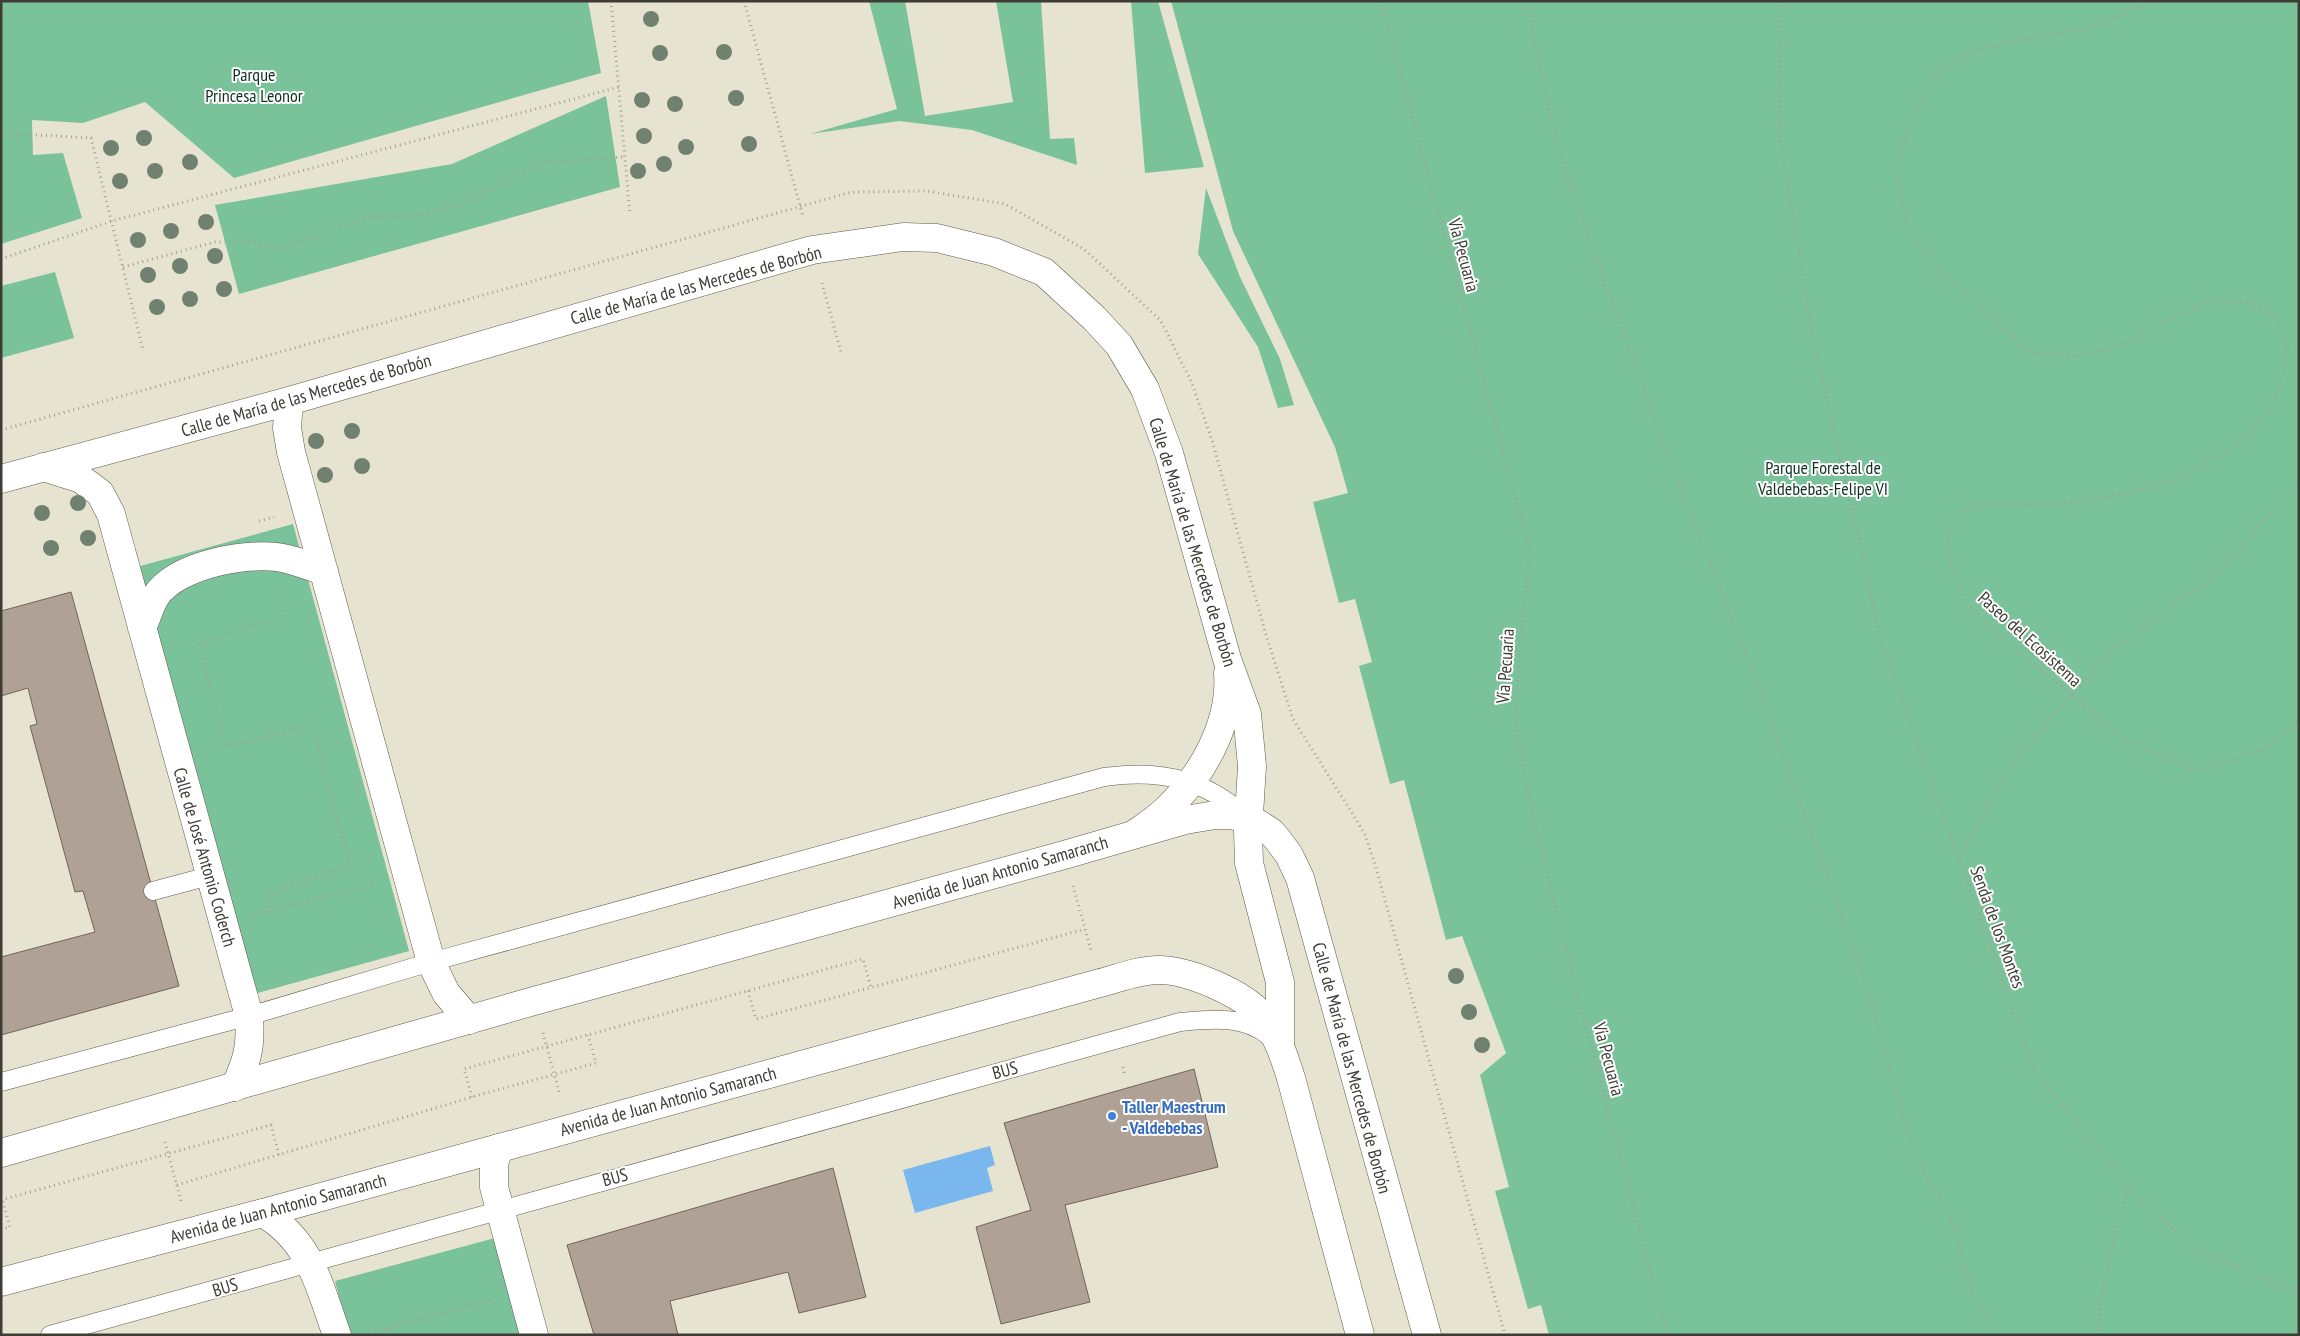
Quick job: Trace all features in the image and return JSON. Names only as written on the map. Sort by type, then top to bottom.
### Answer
[{"type":"street","name":"Calle de María de las Mercedes de Borbón","points":[[1,478],[288,401],[812,250],[903,237],[937,238],[994,252],[1044,272],[1094,318],[1119,345],[1145,389],[1169,453],[1227,659],[1247,714],[1252,766],[1249,863],[1280,982],[1280,1045]]},
{"type":"street","points":[[288,401],[287,428],[291,452],[431,962],[446,993],[469,1020]]},
{"type":"street","name":"Calle de José Antonio Coderch","points":[[43,467],[81,479],[100,493],[111,514],[249,1016],[250,1043],[244,1067],[235,1086]]},
{"type":"street","points":[[142,628],[156,595],[177,578],[215,561],[246,557],[286,558],[324,571]]},
{"type":"street","points":[[1136,833],[1167,809],[1190,782],[1206,756],[1222,723],[1229,688],[1227,659]]},
{"type":"street","name":"Avenida de Juan Antonio Samaranch","points":[[1,1153],[469,1020],[1064,855],[1136,833],[1185,820],[1215,815],[1250,819]]},
{"type":"street","name":"Calle de María de las Mercedes de Borbón","points":[[1250,819],[1272,832],[1289,855],[1300,878],[1427,1335]]},
{"type":"street","name":"Avenida de Juan Antonio Samaranch","points":[[1,1282],[263,1213],[1100,983],[1160,970],[1201,980],[1248,1003],[1262,1015],[1280,1045],[1291,1078],[1360,1335]]},
{"type":"street","points":[[499,1148],[494,1164],[494,1187],[534,1335]]},
{"type":"street","points":[[263,1213],[281,1223],[296,1239],[310,1261],[336,1335]]},
{"type":"lane","points":[[1,1082],[249,1016],[431,962],[1104,777],[1130,773],[1150,774],[1190,782],[1213,791],[1250,819]]},
{"type":"lane","points":[[154,891],[209,876]]},
{"type":"lane","name":"BUS","points":[[50,1335],[207,1292],[310,1261],[1180,1022],[1217,1019],[1238,1021],[1255,1025],[1280,1045]]},
{"type":"path","points":[[611,1],[630,214]]},
{"type":"path","points":[[744,1],[805,223]]},
{"type":"path","name":"Vía Pecuaria","points":[[1381,1],[1530,551],[1515,721],[1529,798],[1572,973],[1668,1335]]},
{"type":"path","points":[[1528,1],[1535,45],[1568,176],[1653,414],[1756,683],[1863,974],[1907,1130],[1925,1175],[1949,1210],[1973,1295],[1998,1335]]},
{"type":"path","points":[[1781,1],[1780,138],[1812,332],[1881,641],[1959,858]]},
{"type":"path","name":"Paseo del Ecosistema","points":[[2156,1],[2085,29],[2023,39],[1969,53],[1937,73],[1908,126],[1897,171],[1906,223],[1938,269],[2034,354],[2077,356],[2126,343],[2159,324],[2212,300],[2251,302],[2277,317],[2288,349],[2275,405],[2235,446],[2173,481],[2110,497],[2041,505],[1977,504],[1962,512],[1947,537],[1951,563],[1965,600],[1996,632],[2127,741],[2195,770],[2263,750],[2299,721]]},
{"type":"path","points":[[1,258],[112,221],[619,87]]},
{"type":"path","points":[[1,133],[91,138],[143,350]]},
{"type":"path","points":[[123,267],[216,242],[254,242],[279,249],[368,218],[408,217],[460,205],[543,162],[625,156]]},
{"type":"path","points":[[1,430],[852,192],[928,191],[1005,204],[1084,249],[1161,321],[1191,381],[1212,440],[1266,635],[1293,720],[1365,835],[1375,864],[1505,1335]]},
{"type":"path","points":[[821,280],[841,352]]},
{"type":"path","name":"Senda de los Montes","points":[[2299,483],[2214,576],[2108,654],[2010,766],[1959,858],[2034,1068],[2128,1187],[2196,1250],[2299,1293]]},
{"type":"path","points":[[258,522],[283,616],[198,644],[227,746],[312,725],[350,865],[266,895],[271,912]]},
{"type":"path","points":[[1064,855],[1100,983]]},
{"type":"path","points":[[252,916],[380,882]]},
{"type":"path","points":[[748,991],[756,1020],[1085,929]]},
{"type":"path","points":[[472,1097],[464,1069],[863,959],[870,988]]},
{"type":"path","points":[[542,1030],[560,1095]]},
{"type":"path","points":[[177,1184],[472,1097],[596,1063],[588,1035]]},
{"type":"path","points":[[1115,1040],[1125,1076]]},
{"type":"path","points":[[1,1230],[10,1227],[2,1199],[271,1125],[280,1155]]},
{"type":"path","points":[[164,1136],[181,1202]]},
{"type":"path","points":[[2100,1335],[2099,1306],[2128,1187]]},
{"type":"path","points":[[364,1335],[495,1299]]},
{"type":"path","points":[[386,1329],[387,1335]]},
{"type":"green space","name":"Parque Princesa Leonor","points":[[1,1],[588,1],[601,73],[234,178],[145,102],[83,123],[32,120],[33,155],[63,153],[82,218],[1,244]]},
{"type":"green space","points":[[869,1],[905,1],[925,116],[1013,102],[996,1],[1041,1],[1050,139],[1074,138],[1077,165],[972,130],[899,121],[810,134],[897,109]]},
{"type":"green space","points":[[1131,1],[1158,1],[1204,167],[1145,173]]},
{"type":"green space","name":"Parque Forestal de Valdebebas-Felipe VI","points":[[1171,1],[2299,1],[2299,1335],[1549,1335],[1541,1305],[1528,1309],[1495,1191],[1509,1187],[1480,1075],[1506,1053],[1462,936],[1446,940],[1404,780],[1390,784],[1359,666],[1372,662],[1355,599],[1339,603],[1313,502],[1348,493],[1335,447],[1233,231]]},
{"type":"green space","points":[[606,96],[620,187],[239,294],[215,205],[452,164]]},
{"type":"green space","points":[[1206,188],[1240,277],[1280,359],[1294,405],[1278,408],[1258,347],[1198,254]]},
{"type":"green space","points":[[55,272],[74,338],[1,358],[1,286]]},
{"type":"green space","points":[[293,524],[409,951],[250,995],[133,568]]},
{"type":"green space","points":[[495,1238],[521,1335],[349,1335],[335,1281]]},
{"type":"water","points":[[990,1146],[995,1165],[987,1168],[993,1191],[915,1213],[903,1170]]},
{"type":"building","points":[[71,592],[179,986],[1,1035],[1,957],[95,932],[83,891],[75,892],[30,726],[37,724],[28,688],[1,696],[1,611]]},
{"type":"building","points":[[1194,1069],[1218,1167],[1065,1205],[1090,1302],[1001,1324],[976,1227],[1031,1210],[1004,1123]]},
{"type":"building","points":[[833,1168],[866,1297],[799,1313],[788,1272],[670,1301],[678,1335],[594,1335],[567,1245]]},
{"type":"place","name":"Taller Maestrum - Valdebebas","points":[[1112,1116]]}]
